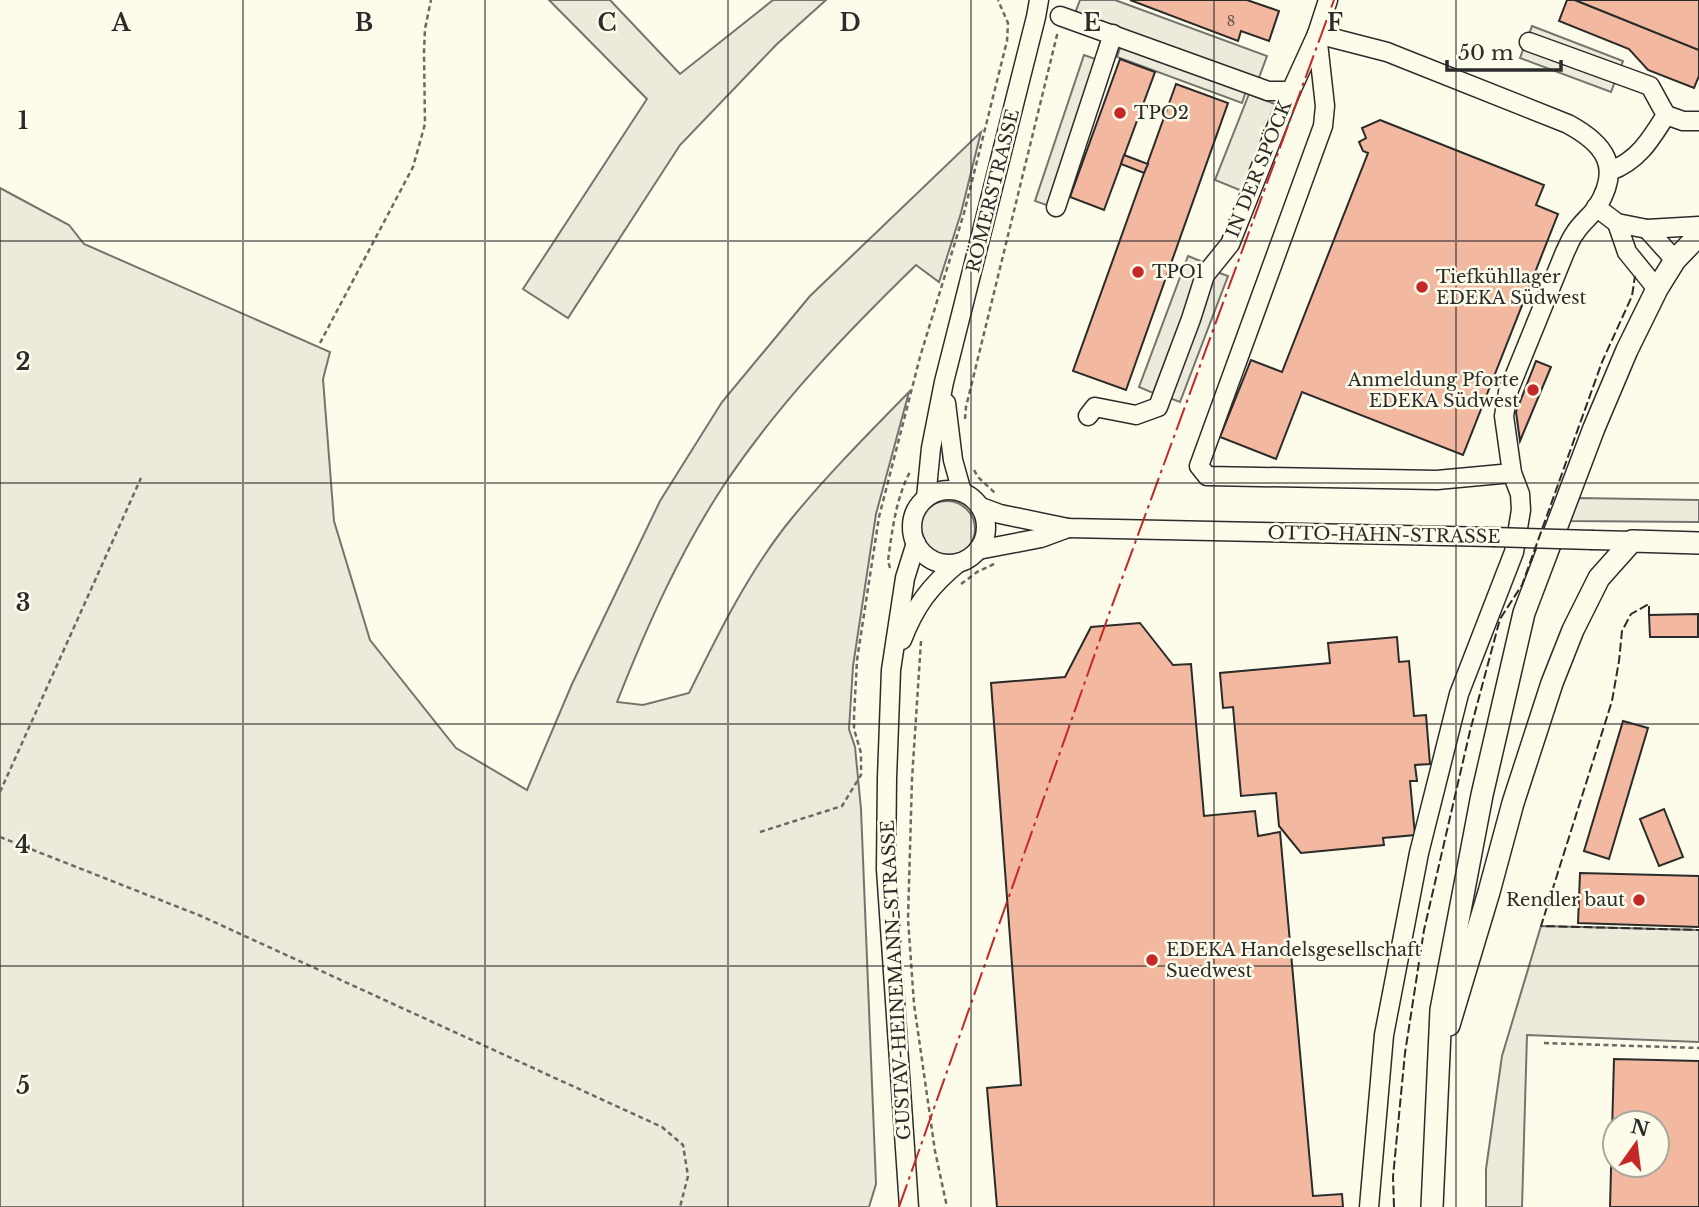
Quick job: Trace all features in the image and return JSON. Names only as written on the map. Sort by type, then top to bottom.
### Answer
[{"type":"main road","points":[[1432,1207],[1441,1010],[1482,795],[1524,613],[1594,428],[1657,289],[1675,260],[1699,235]]},
{"type":"main road","points":[[1439,1057],[1513,803],[1552,682],[1598,578],[1632,541]]},
{"type":"main road","name":"OTTO-HAHN-STRASSE","points":[[1632,541],[1699,543]]},
{"type":"street","name":"RÖMERSTRASSE","points":[[926,498],[929,464],[944,382],[1039,0]]},
{"type":"street","name":"IN DER SPÖCK","points":[[1088,416],[1095,407],[1136,415],[1158,407],[1205,275],[1230,244],[1291,90],[1317,34],[1328,0]]},
{"type":"street","name":"IN DER SPÖCK","points":[[1060,16],[1268,91],[1291,90]]},
{"type":"street","points":[[1055,207],[1113,34]]},
{"type":"street","points":[[1369,1207],[1384,1035],[1415,874],[1459,694],[1514,552],[1521,510],[1520,494],[1512,473],[1504,416],[1508,392],[1574,233],[1597,207],[1610,171],[1602,149],[1589,135],[1568,124],[1387,52],[1317,34],[1325,106],[1322,127],[1199,466],[1207,476],[1437,480],[1512,473]]},
{"type":"street","points":[[1529,42],[1650,86],[1666,115],[1683,121],[1699,121]]},
{"type":"street","points":[[1610,171],[1635,158],[1666,115]]},
{"type":"street","points":[[1597,207],[1617,223],[1647,229],[1699,226]]},
{"type":"street","points":[[1617,223],[1628,252],[1657,289]]},
{"type":"street","points":[[1647,229],[1675,260]]},
{"type":"street","name":"RÖMERSTRASSE","points":[[944,382],[960,459],[962,492]]},
{"type":"street","points":[[937,492],[962,492],[973,498],[981,507],[985,519],[986,531],[978,550],[958,563],[933,560],[923,553],[916,543],[912,531],[913,518],[926,498],[937,492]]},
{"type":"street","name":"OTTO-HAHN-STRASSE","points":[[981,507],[1000,514],[1068,528],[1632,541]]},
{"type":"street","name":"OTTO-HAHN-STRASSE","points":[[978,550],[1041,538],[1068,528]]},
{"type":"street","name":"GUSTAV-HEINEMANN-STRASSE","points":[[909,1207],[886,869],[891,670],[905,578],[916,543]]},
{"type":"street","name":"GUSTAV-HEINEMANN-STRASSE","points":[[891,670],[910,619],[929,589],[958,563]]},
{"type":"path","points":[[320,343],[413,167],[425,124],[425,29],[431,0]]},
{"type":"path","points":[[760,832],[842,806],[860,775],[861,753],[854,729],[857,660],[879,517],[920,357],[970,190],[1007,41],[1008,23],[998,0]]},
{"type":"path","points":[[965,420],[1060,16]]},
{"type":"path","points":[[960,459],[996,495]]},
{"type":"path","points":[[905,578],[891,572],[888,561],[898,506],[903,484],[913,467],[929,464]]},
{"type":"path","points":[[0,792],[141,478]]},
{"type":"path","points":[[960,584],[977,572],[996,564]]},
{"type":"path","points":[[921,634],[912,779],[908,919],[914,1004],[935,1151],[947,1207]]},
{"type":"path","points":[[0,836],[201,916],[662,1128],[683,1145],[688,1176],[680,1207]]},
{"type":"path","points":[[1544,1043],[1699,1048]]},
{"type":"shaded area","points":[[549,0],[610,0],[680,74],[773,0],[826,0],[777,44],[680,145],[568,318],[523,289],[647,99]]},
{"type":"shaded area","points":[[1080,0],[1115,0],[1267,56],[1257,83],[1074,16]]},
{"type":"shaded area","points":[[1532,26],[1623,61],[1611,92],[1520,58]]},
{"type":"shaded area","points":[[1121,45],[1246,91],[1242,103],[1117,57]]},
{"type":"shaded area","points":[[1084,55],[1101,61],[1052,207],[1035,201]]},
{"type":"shaded area","points":[[1249,94],[1275,104],[1242,191],[1215,180]]},
{"type":"shaded area","points":[[981,132],[961,213],[939,282],[916,265],[840,342],[747,452],[709,508],[679,562],[617,702],[643,705],[689,693],[736,603],[777,538],[820,486],[909,392],[876,514],[853,666],[849,729],[855,747],[861,809],[876,1184],[869,1207],[0,1207],[0,188],[69,225],[84,244],[330,352],[323,379],[334,521],[370,640],[456,748],[527,790],[572,684],[660,501],[722,402],[810,296]]},
{"type":"shaded area","points":[[1188,256],[1203,262],[1153,393],[1139,387]]},
{"type":"shaded area","points":[[1214,271],[1228,276],[1180,402],[1167,397]]},
{"type":"shaded area","points":[[1579,498],[1699,500],[1699,522],[1568,521]]},
{"type":"shaded area","points":[[941,501],[953,501],[967,509],[975,523],[973,540],[967,549],[953,557],[941,557],[924,545],[919,535],[919,523],[931,506]]},
{"type":"shaded area","points":[[1541,926],[1699,930],[1699,1042],[1527,1035],[1522,1207],[1486,1207],[1486,1169],[1502,1056]]},
{"type":"building","points":[[1130,0],[1247,0],[1279,11],[1269,41],[1241,31],[1238,41]]},
{"type":"building","points":[[1567,0],[1575,0],[1699,50],[1699,76],[1694,88],[1648,70],[1629,49],[1559,21]]},
{"type":"building","points":[[1575,0],[1699,0],[1699,50]]},
{"type":"building","name":"TPO2","points":[[1120,59],[1155,72],[1104,210],[1070,197]]},
{"type":"building","name":"TPO1","points":[[1176,84],[1228,103],[1126,390],[1073,371]]},
{"type":"building","name":"Tiefkühllager EDEKA Südwest","points":[[1380,120],[1544,185],[1536,205],[1558,214],[1463,455],[1302,392],[1276,459],[1220,437],[1251,360],[1282,372],[1368,153],[1363,151],[1359,142],[1366,138],[1362,128]]},
{"type":"building","points":[[1124,155],[1148,164],[1144,173],[1121,164]]},
{"type":"building","name":"Anmeldung Pforte EDEKA Südwest","points":[[1536,361],[1551,367],[1520,441],[1516,412]]},
{"type":"building","points":[[1698,614],[1698,637],[1650,637],[1649,615]]},
{"type":"building","name":"EDEKA Handelsgesellschaft Suedwest","points":[[1140,623],[1173,665],[1191,664],[1204,816],[1255,811],[1258,836],[1280,832],[1313,1196],[1342,1194],[1343,1207],[997,1207],[987,1088],[1021,1085],[991,683],[1065,677],[1091,627]]},
{"type":"building","points":[[1397,637],[1399,662],[1409,661],[1414,716],[1426,715],[1430,764],[1415,765],[1417,781],[1410,781],[1415,835],[1383,838],[1384,845],[1301,853],[1279,826],[1276,793],[1241,796],[1233,707],[1223,708],[1220,673],[1330,663],[1328,643]]},
{"type":"building","points":[[1623,721],[1648,728],[1609,859],[1584,851]]},
{"type":"building","points":[[1664,809],[1683,857],[1659,866],[1640,819]]},
{"type":"building","name":"Rendler baut","points":[[1580,873],[1699,876],[1699,927],[1578,923]]},
{"type":"building","points":[[1614,1059],[1699,1061],[1699,1207],[1610,1207],[1611,1179],[1671,1179],[1671,1109],[1613,1109]]},
{"type":"fence","points":[[1394,1207],[1393,1177],[1405,1053],[1424,930],[1470,731],[1500,619],[1522,585],[1602,362],[1632,296],[1635,276]]},
{"type":"fence","points":[[1649,615],[1649,604],[1631,614],[1622,631],[1612,701],[1541,926],[1699,930]]},
{"type":"power","points":[[899,1207],[1109,614],[1334,0]]},
{"type":"place","name":"TPO2","points":[[1120,113]]},
{"type":"place","name":"TPO1","points":[[1138,272]]},
{"type":"place","name":"Tiefkühllager EDEKA Südwest","points":[[1422,287]]},
{"type":"place","name":"Anmeldung Pforte EDEKA Südwest","points":[[1533,390]]},
{"type":"place","name":"Rendler baut","points":[[1639,900]]},
{"type":"place","name":"EDEKA Handelsgesellschaft Suedwest","points":[[1152,960]]}]
